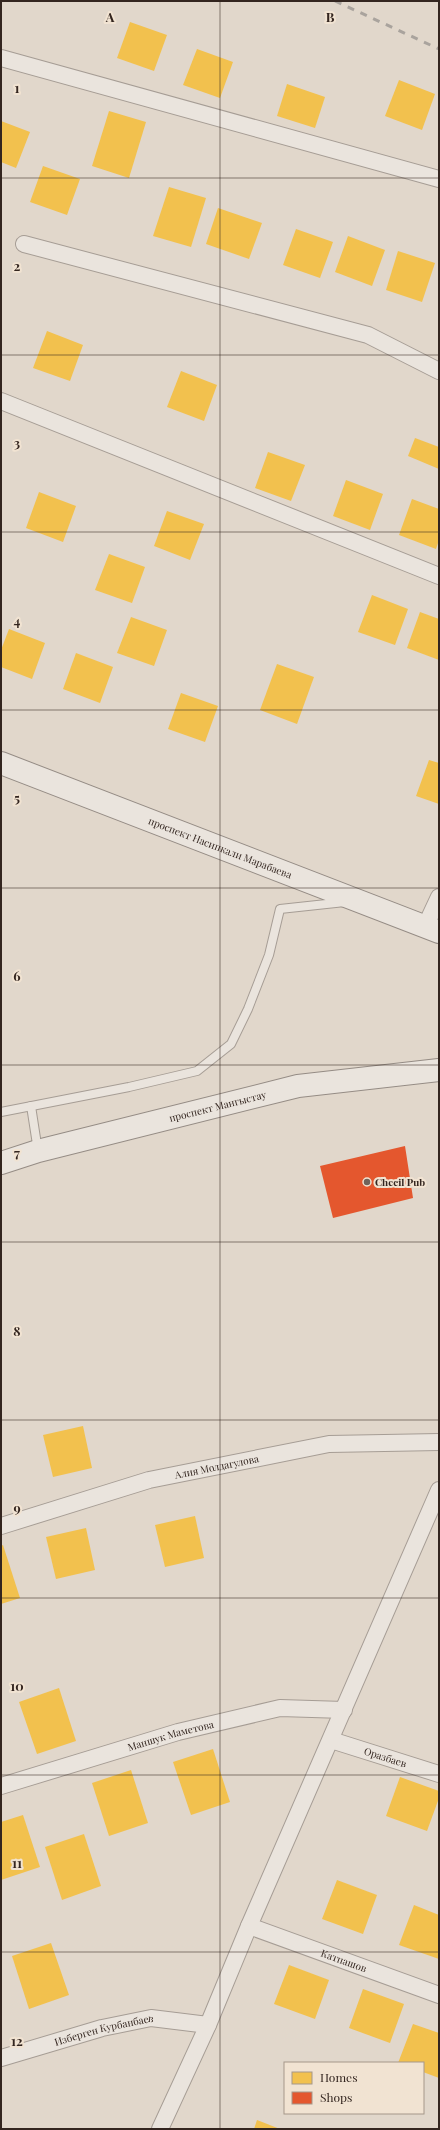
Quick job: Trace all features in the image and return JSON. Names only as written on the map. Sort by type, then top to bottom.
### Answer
[{"type":"main road","name":"проспект Насипкали Марабаева","points":[[1,763],[432,930]]},
{"type":"main road","name":"проспект Мангыстау","points":[[1,1163],[38,1151],[298,1086],[439,1070]]},
{"type":"street","points":[[1,58],[439,179]]},
{"type":"street","points":[[24,244],[368,335],[439,371]]},
{"type":"street","points":[[1,402],[439,576]]},
{"type":"street","points":[[432,930],[439,897]]},
{"type":"street","name":"Алия Молдагулова","points":[[1,1526],[149,1480],[329,1444],[439,1442]]},
{"type":"street","points":[[160,2129],[208,2025],[249,1926],[438,1496]]},
{"type":"street","name":"Маншук Маметова","points":[[1,1786],[178,1732],[280,1708],[344,1710]]},
{"type":"street","name":"Оразбаев","points":[[331,1740],[439,1774]]},
{"type":"street","name":"Катпашов","points":[[249,1926],[439,1995]]},
{"type":"street","name":"Изберген Курбанбаев","points":[[1,2058],[102,2028],[151,2018],[208,2025]]},
{"type":"lane","points":[[1,1112],[129,1087],[197,1070],[231,1044],[248,1009],[269,955],[280,909],[358,901]]},
{"type":"lane","points":[[31,1106],[38,1151]]},
{"type":"building: Homes","points":[[130,22],[167,35],[154,71],[117,58]]},
{"type":"building: Homes","points":[[197,49],[233,62],[220,98],[183,85]]},
{"type":"building: Homes","points":[[399,80],[435,94],[422,130],[385,116]]},
{"type":"building: Homes","points":[[287,84],[325,97],[315,128],[277,116]]},
{"type":"building: Homes","points":[[109,111],[146,122],[129,178],[92,166]]},
{"type":"building: Homes","points":[[1,121],[30,132],[16,168],[1,162]]},
{"type":"building: Homes","points":[[43,166],[80,179],[67,215],[30,202]]},
{"type":"building: Homes","points":[[169,187],[206,198],[191,247],[153,236]]},
{"type":"building: Homes","points":[[218,208],[262,223],[249,259],[206,244]]},
{"type":"building: Homes","points":[[296,229],[333,242],[320,278],[283,265]]},
{"type":"building: Homes","points":[[348,236],[385,250],[372,286],[335,272]]},
{"type":"building: Homes","points":[[398,251],[435,263],[422,302],[386,290]]},
{"type":"building: Homes","points":[[47,331],[83,345],[70,381],[33,368]]},
{"type":"building: Homes","points":[[181,371],[217,385],[204,421],[167,407]]},
{"type":"building: Homes","points":[[415,438],[439,447],[439,469],[408,456]]},
{"type":"building: Homes","points":[[268,452],[305,465],[291,501],[255,488]]},
{"type":"building: Homes","points":[[346,480],[383,494],[370,530],[333,516]]},
{"type":"building: Homes","points":[[39,492],[76,506],[63,542],[26,528]]},
{"type":"building: Homes","points":[[412,499],[439,509],[439,540],[436,549],[399,535]]},
{"type":"building: Homes","points":[[167,511],[204,524],[190,560],[154,546]]},
{"type":"building: Homes","points":[[109,554],[145,567],[132,603],[95,590]]},
{"type":"building: Homes","points":[[372,595],[408,609],[395,645],[358,632]]},
{"type":"building: Homes","points":[[420,612],[439,619],[439,660],[407,648]]},
{"type":"building: Homes","points":[[131,617],[167,630],[154,666],[117,653]]},
{"type":"building: Homes","points":[[9,629],[45,643],[32,679],[1,667],[1,650]]},
{"type":"building: Homes","points":[[76,653],[113,667],[100,703],[63,689]]},
{"type":"building: Homes","points":[[277,664],[314,677],[297,724],[260,710]]},
{"type":"building: Homes","points":[[181,693],[218,706],[205,742],[168,729]]},
{"type":"building: Homes","points":[[429,760],[439,763],[439,804],[416,796]]},
{"type":"building: Homes","points":[[83,1426],[92,1468],[53,1477],[43,1435]]},
{"type":"building: Homes","points":[[195,1516],[204,1558],[165,1567],[155,1525]]},
{"type":"building: Homes","points":[[86,1528],[95,1570],[56,1579],[46,1537]]},
{"type":"building: Homes","points":[[3,1545],[20,1598],[1,1604],[1,1546]]},
{"type":"building: Homes","points":[[59,1688],[76,1741],[37,1754],[19,1702]]},
{"type":"building: Homes","points":[[213,1749],[230,1802],[191,1815],[173,1762]]},
{"type":"building: Homes","points":[[131,1770],[148,1823],[109,1836],[92,1783]]},
{"type":"building: Homes","points":[[400,1777],[439,1791],[439,1798],[427,1831],[386,1816]]},
{"type":"building: Homes","points":[[23,1815],[40,1867],[1,1880],[1,1822]]},
{"type":"building: Homes","points":[[84,1834],[101,1886],[62,1900],[45,1847]]},
{"type":"building: Homes","points":[[337,1880],[377,1895],[363,1934],[322,1919]]},
{"type":"building: Homes","points":[[414,1905],[439,1915],[439,1959],[399,1945]]},
{"type":"building: Homes","points":[[51,1943],[69,1995],[29,2009],[12,1956]]},
{"type":"building: Homes","points":[[289,1965],[329,1980],[315,2019],[274,2004]]},
{"type":"building: Homes","points":[[363,1989],[404,2004],[390,2043],[349,2028]]},
{"type":"building: Homes","points":[[413,2024],[439,2033],[439,2078],[424,2072],[424,2062],[398,2062]]},
{"type":"building: Homes","points":[[257,2120],[280,2129],[254,2129]]},
{"type":"building: Shops","name":"Checil Pub","points":[[405,1146],[413,1198],[333,1218],[320,1166]]},
{"type":"railway","points":[[335,1],[439,49]]},
{"type":"place","name":"Checil Pub","points":[[367,1182]]}]
